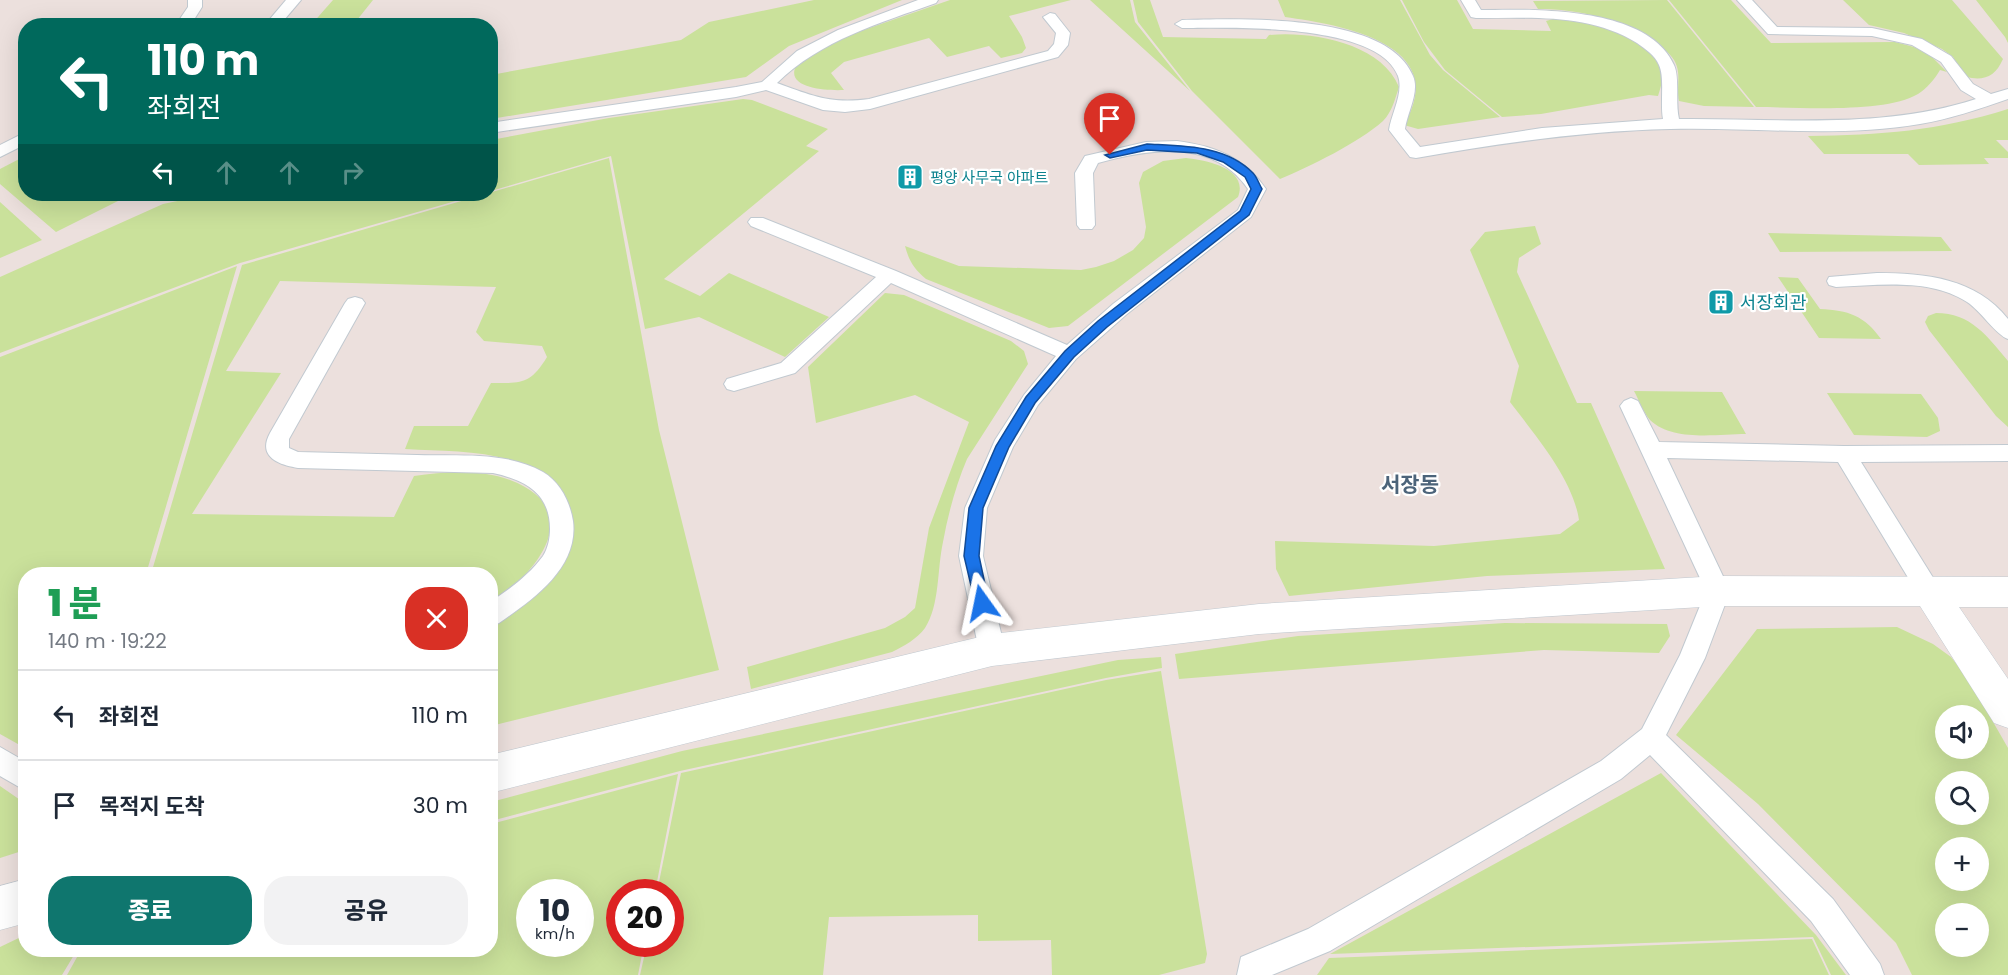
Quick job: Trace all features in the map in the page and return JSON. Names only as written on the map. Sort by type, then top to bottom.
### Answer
[{"type":"street","points":[[498,772],[992,650],[1259,619],[1718,591],[2008,592]]},
{"type":"street","points":[[1930,592],[2008,711]]},
{"type":"street","points":[[0,908],[18,903]]},
{"type":"lane","points":[[187,18],[195,7],[195,0]]},
{"type":"lane","points":[[278,18],[294,0]]},
{"type":"lane","points":[[766,85],[784,66],[833,36],[931,0]]},
{"type":"lane","points":[[1468,0],[1476,14],[1585,17],[1627,32],[1646,42],[1662,56],[1668,67],[1671,124]]},
{"type":"lane","points":[[1744,0],[1773,31],[1872,32],[1917,42],[1946,58],[1967,87],[1989,100]]},
{"type":"lane","points":[[498,127],[736,92],[766,85],[823,105],[845,107],[870,105],[1053,54],[1061,45],[1063,33],[1050,17]]},
{"type":"lane","points":[[1182,24],[1284,25],[1315,28],[1342,34],[1379,49],[1397,62],[1405,74],[1408,88],[1397,121],[1397,130],[1416,153],[1542,132],[1592,127],[1671,124],[1869,125],[1945,114],[2008,94]]},
{"type":"lane","points":[[0,152],[18,142]]},
{"type":"lane","points":[[992,650],[971,556],[976,508],[1003,446],[1030,400],[1069,354],[1120,309],[1245,213],[1257,189],[1249,175],[1226,160],[1199,150],[1147,147],[1091,160],[1084,173],[1086,225]]},
{"type":"lane","points":[[757,222],[889,275],[1069,354]]},
{"type":"lane","points":[[734,384],[788,368],[889,275]]},
{"type":"lane","points":[[1836,281],[1915,279],[1957,288],[1990,310],[2008,332]]},
{"type":"lane","points":[[355,303],[278,439],[278,451],[285,458],[298,460],[493,465],[521,471],[539,481],[552,495],[560,511],[562,528],[557,552],[543,573],[523,592],[498,609]]},
{"type":"lane","points":[[1247,973],[1319,940],[1611,770],[1651,738],[1692,658],[1718,591],[1631,406]]},
{"type":"lane","points":[[1651,450],[1844,454],[2008,453]]},
{"type":"lane","points":[[1844,454],[1930,592]]},
{"type":"lane","points":[[1651,738],[1822,910],[1869,975]]},
{"type":"lane","points":[[0,760],[18,772]]},
{"type":"green space","points":[[333,0],[373,0],[359,18],[317,18]]},
{"type":"green space","points":[[814,0],[902,0],[789,46],[746,77],[498,118],[498,74],[681,40],[709,22]]},
{"type":"green space","points":[[950,0],[1071,0],[1009,16],[1026,48],[1022,53],[1001,58],[989,46],[947,57],[929,38],[844,62],[831,73],[844,90],[826,90],[806,86],[795,76],[795,69],[801,59],[852,34]]},
{"type":"green space","points":[[1090,0],[1130,0],[1135,22],[1190,91]]},
{"type":"green space","points":[[1133,0],[1150,0],[1163,37],[1266,39],[1269,35],[1305,35],[1343,43],[1361,50],[1390,72],[1399,87],[1393,105],[1383,121],[1361,138],[1320,161],[1280,179],[1192,91],[1138,22]]},
{"type":"green space","points":[[1278,0],[1400,0],[1430,55],[1443,70],[1500,117],[1418,129],[1404,125],[1415,97],[1414,75],[1402,57],[1384,44],[1360,33],[1285,17]]},
{"type":"green space","points":[[1402,0],[1457,0],[1473,29],[1551,31],[1546,21],[1553,19],[1581,22],[1614,31],[1629,37],[1654,56],[1662,71],[1658,96],[1649,95],[1541,114],[1502,117],[1445,70],[1424,42]]},
{"type":"green space","points":[[1667,0],[1754,107],[1704,106],[1679,101],[1678,75],[1674,60],[1653,41],[1612,21],[1584,13],[1538,9],[1533,1]]},
{"type":"green space","points":[[1669,0],[1731,0],[1771,43],[1895,42],[1929,54],[1947,72],[1940,70],[1930,84],[1918,94],[1884,104],[1840,108],[1756,107]]},
{"type":"green space","points":[[1843,0],[1952,0],[2003,59],[1993,74],[1984,78],[1966,77],[1953,57],[1942,49],[1904,33],[1869,25]]},
{"type":"green space","points":[[1976,0],[2008,0],[2008,43],[2005,37]]},
{"type":"green space","points":[[743,99],[752,100],[828,129],[806,146],[819,151],[664,279],[700,296],[729,273],[829,317],[785,357],[699,317],[645,329],[611,156],[498,189],[498,139],[609,118]]},
{"type":"green space","points":[[2008,109],[2008,140],[1996,140],[2008,152],[2008,158],[1984,158],[1989,164],[1919,165],[1908,154],[1824,154],[1808,136],[1933,127]]},
{"type":"green space","points":[[609,158],[659,430],[719,670],[498,724],[498,617],[564,555],[546,476],[530,467],[496,456],[405,449],[414,426],[468,426],[491,383],[510,383],[530,378],[547,357],[542,346],[484,341],[476,332],[496,287],[280,281],[226,371],[281,373],[192,514],[394,517],[414,476],[462,472],[487,474],[510,480],[534,493],[547,508],[551,524],[547,542],[538,559],[508,591],[498,598],[498,567],[153,567],[242,265],[462,201],[498,201],[498,190]]},
{"type":"green space","points":[[1186,158],[1215,164],[1232,173],[1240,187],[1238,197],[1068,326],[1049,328],[926,279],[912,264],[905,246],[959,266],[1081,270],[1096,267],[1114,261],[1133,250],[1144,238],[1146,227],[1139,183],[1143,172],[1163,161]]},
{"type":"green space","points":[[18,160],[18,199],[0,184],[0,169]]},
{"type":"green space","points":[[20,201],[118,201],[56,232]]},
{"type":"green space","points":[[177,201],[456,201],[240,263],[0,353],[0,277],[163,204]]},
{"type":"green space","points":[[0,202],[42,240],[0,258]]},
{"type":"green space","points":[[1535,226],[1541,244],[1519,258],[1517,272],[1577,403],[1591,403],[1665,569],[1487,576],[1289,596],[1276,569],[1275,541],[1434,546],[1560,534],[1579,520],[1561,473],[1510,402],[1519,366],[1470,250],[1485,232]]},
{"type":"green space","points":[[1768,233],[1941,237],[1952,251],[1780,252]]},
{"type":"green space","points":[[237,266],[148,567],[18,567],[18,744],[0,734],[0,357]]},
{"type":"green space","points":[[1778,277],[1798,278],[1820,309],[1855,316],[1869,325],[1881,339],[1819,338]]},
{"type":"green space","points":[[885,293],[904,295],[1011,341],[1024,351],[1028,364],[967,459],[963,469],[945,531],[936,598],[930,619],[922,632],[892,652],[751,689],[747,667],[885,628],[905,617],[915,608],[929,528],[969,422],[915,395],[816,423],[808,367]]},
{"type":"green space","points":[[1936,313],[1959,317],[1969,322],[1985,335],[2008,361],[2008,427],[1996,416],[1929,330],[1925,322],[1928,316]]},
{"type":"green space","points":[[1634,391],[1722,392],[1746,434],[1683,434],[1660,427],[1650,420]]},
{"type":"green space","points":[[1827,393],[1921,394],[1938,418],[1940,431],[1927,437],[1854,435]]},
{"type":"green space","points":[[1505,623],[1667,624],[1670,636],[1659,653],[1544,650],[1179,679],[1175,654],[1298,636]]},
{"type":"green space","points":[[1897,627],[1933,644],[1951,657],[1969,680],[1983,705],[1935,705],[1935,759],[1989,759],[1989,715],[2008,748],[2008,975],[1912,975],[1896,943],[1758,804],[1676,735],[1757,629]]},
{"type":"green space","points":[[1161,657],[1162,668],[1106,678],[680,771],[498,819],[498,800],[682,751],[1118,660]]},
{"type":"green space","points":[[1161,671],[1207,954],[1205,963],[1159,975],[1052,975],[1051,940],[978,941],[978,915],[829,917],[823,975],[640,975],[644,957],[684,957],[684,879],[660,879],[681,773],[1106,680]]},
{"type":"green space","points":[[1661,773],[1816,935],[1846,975],[1831,975],[1813,937],[1330,954]]},
{"type":"green space","points":[[678,774],[658,879],[606,879],[606,957],[641,957],[638,975],[67,975],[77,957],[498,957],[498,822]]},
{"type":"green space","points":[[0,786],[18,798],[18,852],[0,858]]},
{"type":"green space","points":[[18,938],[18,957],[73,957],[62,975],[0,975],[0,947]]},
{"type":"green space","points":[[1812,939],[1829,975],[1317,975],[1329,958]]},
{"type":"place","name":"평양 사무국 아파트","points":[[910,177]]},
{"type":"place","name":"서장회관","points":[[1721,302]]},
{"type":"district","name":"서장동","points":[[1410,484]]},
{"type":"route","points":[[982,603],[971,556],[976,508],[1003,446],[1030,400],[1069,354],[1120,309],[1245,213],[1257,189],[1249,175],[1226,160],[1199,150],[1147,147],[1110,155]]}]
